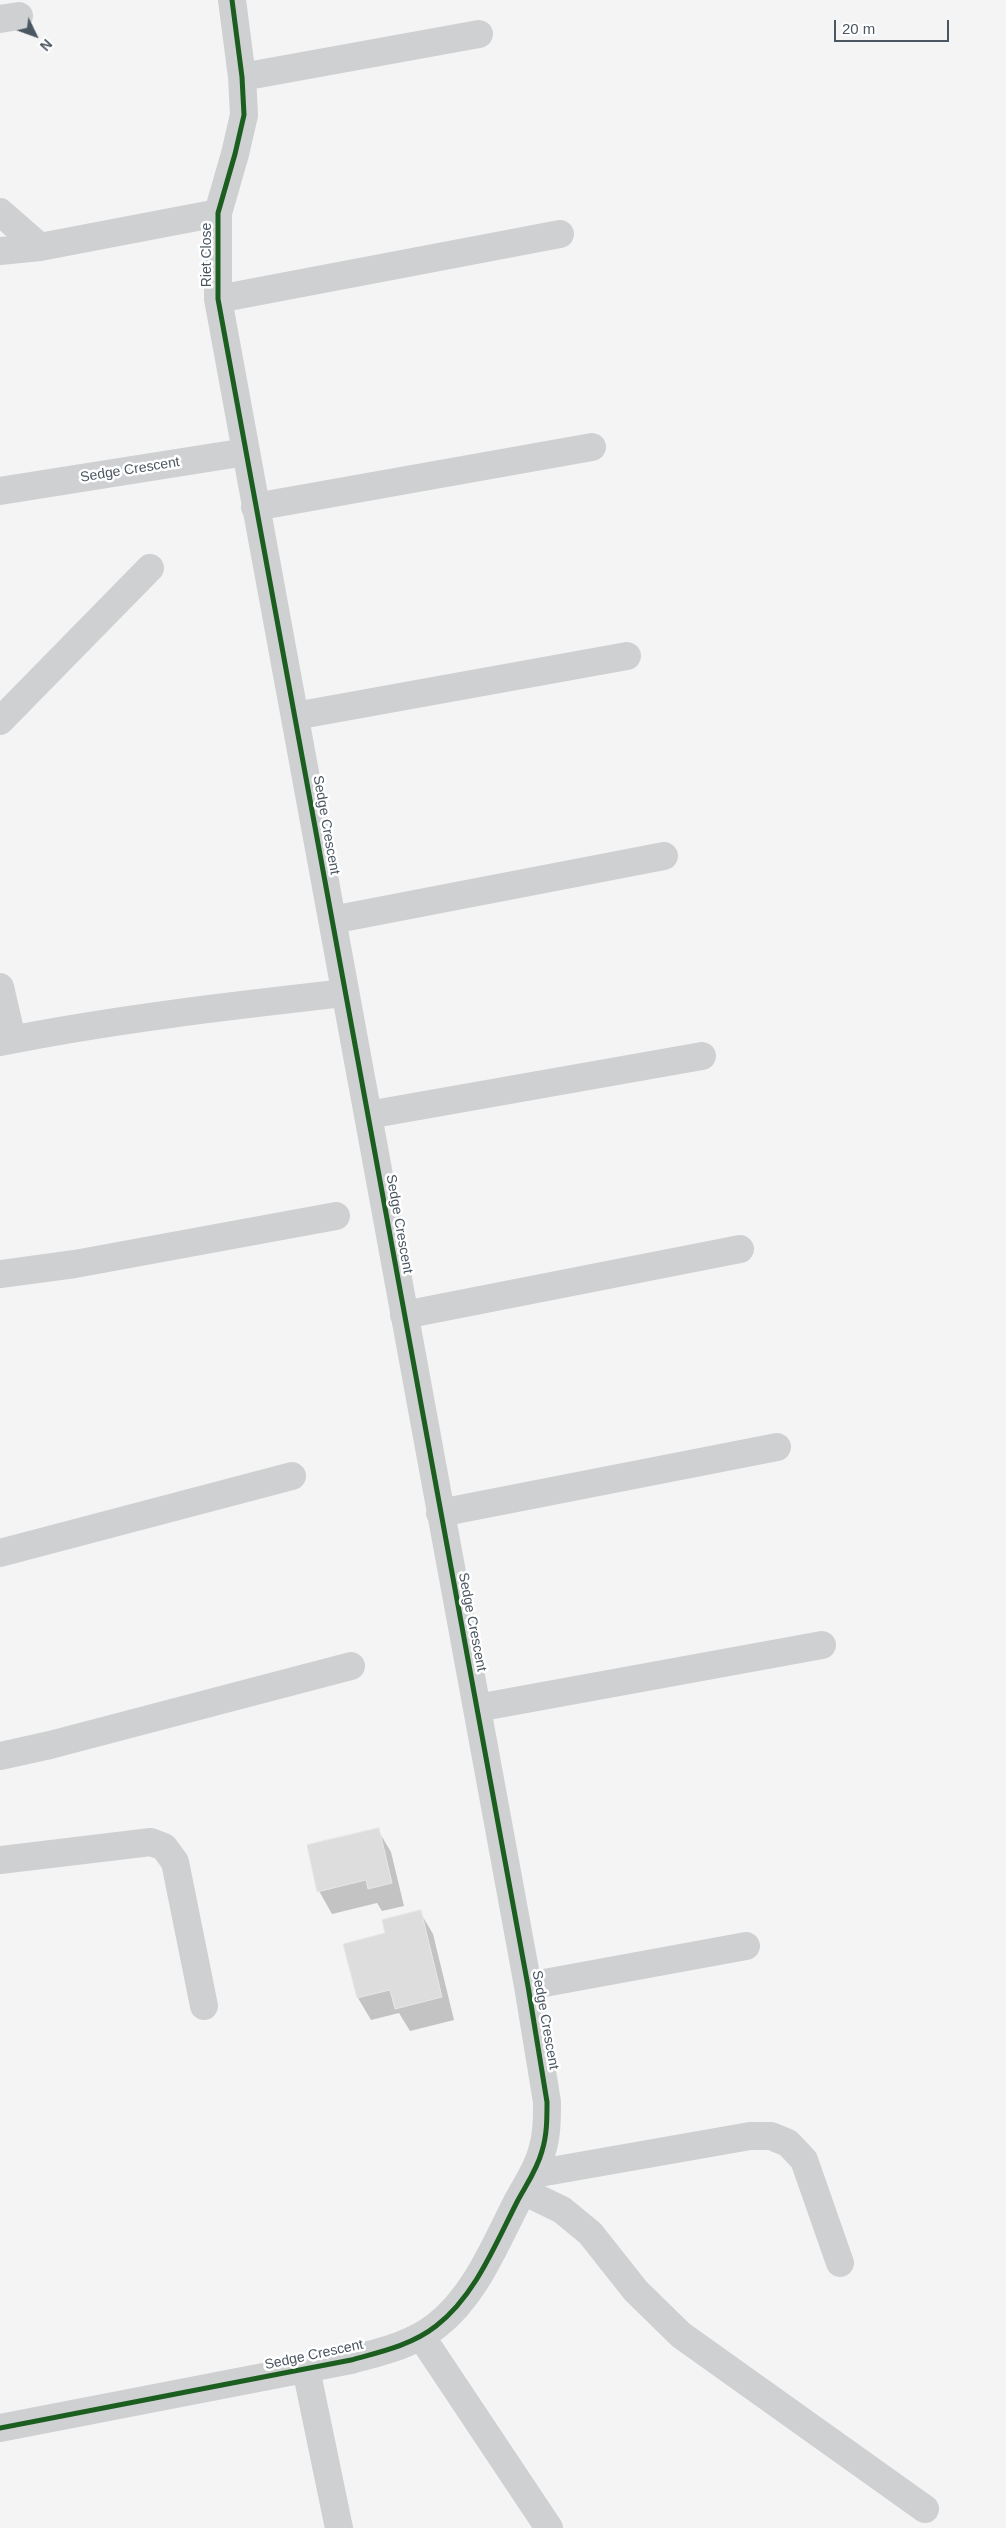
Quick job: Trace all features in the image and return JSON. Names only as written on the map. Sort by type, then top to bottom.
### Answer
[{"type":"street","name":"Riet Close","points":[[232,0],[242,77],[244,115],[218,213],[218,300],[246,452]]},
{"type":"street","points":[[242,77],[479,34]]},
{"type":"street","points":[[0,212],[40,247]]},
{"type":"street","points":[[0,251],[40,247],[218,213]]},
{"type":"street","points":[[218,300],[560,234]]},
{"type":"street","points":[[256,507],[592,447]]},
{"type":"street","name":"Sedge Crescent","points":[[0,491],[246,452],[528,1986],[547,2102],[548,2120],[542,2151],[528,2183],[474,2284],[449,2316],[421,2336],[383,2352],[306,2369],[0,2428]]},
{"type":"street","points":[[0,721],[150,568]]},
{"type":"street","points":[[295,716],[627,656]]},
{"type":"street","points":[[332,920],[664,856]]},
{"type":"street","points":[[0,987],[6,1040],[204,1009],[346,993]]},
{"type":"street","points":[[368,1115],[702,1056]]},
{"type":"street","points":[[0,1274],[75,1264],[336,1216]]},
{"type":"street","points":[[404,1315],[740,1249]]},
{"type":"street","points":[[440,1513],[777,1447]]},
{"type":"street","points":[[0,1553],[292,1476]]},
{"type":"street","points":[[477,1708],[822,1645]]},
{"type":"street","points":[[0,1756],[50,1745],[351,1666]]},
{"type":"street","points":[[0,1860],[151,1842],[164,1847],[175,1862],[204,2006]]},
{"type":"street","points":[[528,1986],[746,1946]]},
{"type":"street","points":[[528,2183],[750,2136],[771,2136],[788,2143],[804,2160],[840,2264]]},
{"type":"street","points":[[528,2183],[590,2233],[636,2291],[681,2335],[925,2509]]},
{"type":"street","points":[[421,2336],[549,2528]]},
{"type":"street","points":[[306,2369],[339,2528]]},
{"type":"building","points":[[379,1828],[392,1883],[368,1889],[366,1880],[317,1892],[307,1845]]},
{"type":"building","points":[[421,1910],[442,1997],[395,2009],[390,1990],[357,1998],[343,1944],[385,1933],[382,1920]]},
{"type":"cycle path","points":[[0,2428],[351,2360],[395,2347],[427,2333],[450,2314],[483,2269],[537,2165],[544,2145],[546,2127],[547,2102],[528,1986],[218,299],[218,213],[244,115],[242,77],[232,0]]}]
